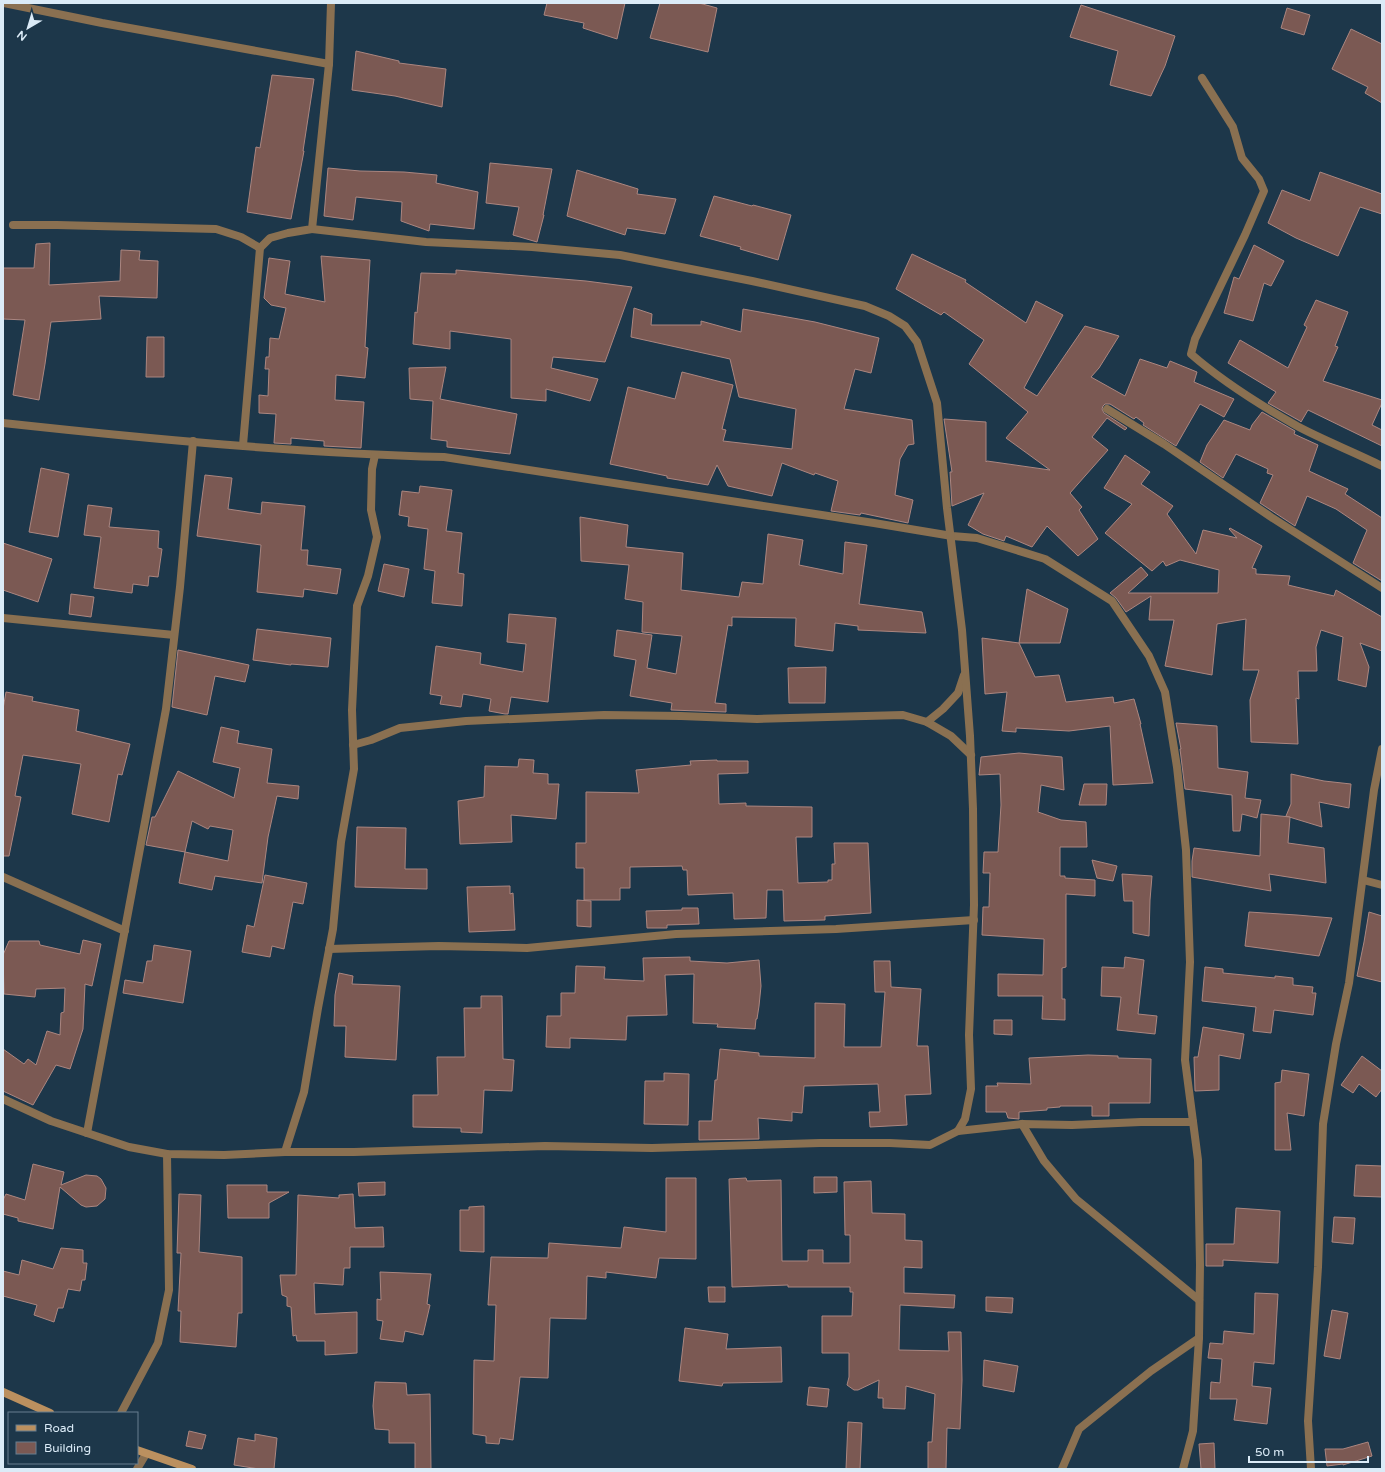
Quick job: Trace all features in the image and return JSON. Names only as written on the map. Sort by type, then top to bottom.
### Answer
[{"type":"main road","points":[[3,1392],[48,1412]]},
{"type":"main road","points":[[138,1450],[192,1469]]},
{"type":"street","points":[[4,3],[102,23],[329,64]]},
{"type":"street","points":[[312,229],[329,64],[331,3]]},
{"type":"street","points":[[1202,78],[1233,127],[1242,158],[1259,179],[1264,191],[1245,235],[1195,339],[1191,354],[1237,389],[1298,426],[1382,466]]},
{"type":"street","points":[[13,225],[216,229],[241,236],[260,248]]},
{"type":"street","points":[[243,445],[260,248],[270,238],[288,233],[312,229],[426,242],[532,247],[620,255],[752,281],[865,306],[889,316],[905,326],[917,342],[937,403],[947,508],[952,536],[966,671],[973,809],[974,920],[969,1035],[971,1089],[965,1119],[958,1132]]},
{"type":"street","points":[[1107,409],[1164,444],[1271,517],[1382,588]]},
{"type":"street","points":[[3,423],[119,436],[193,442],[375,455],[444,457],[952,536],[977,538],[1045,559],[1112,601],[1149,656],[1165,692],[1177,767],[1186,850],[1190,962],[1185,1060],[1198,1160],[1199,1338],[1193,1430],[1183,1469]]},
{"type":"street","points":[[87,1133],[166,709],[180,587],[193,442]]},
{"type":"street","points":[[285,1152],[304,1092],[333,929],[341,842],[354,769],[352,710],[357,606],[368,576],[377,537],[371,510],[372,469],[375,455]]},
{"type":"street","points":[[3,618],[174,635]]},
{"type":"street","points":[[927,722],[944,709],[958,693],[966,671]]},
{"type":"street","points":[[353,745],[371,740],[400,728],[466,721],[604,715],[757,719],[903,716],[927,722],[951,736],[971,755]]},
{"type":"street","points":[[1311,1469],[1308,1421],[1318,1267],[1324,1124],[1336,1044],[1349,983],[1374,790],[1382,750]]},
{"type":"street","points":[[3,877],[125,931]]},
{"type":"street","points":[[1362,880],[1382,885]]},
{"type":"street","points":[[329,950],[439,946],[527,948],[676,934],[836,929],[974,920]]},
{"type":"street","points":[[3,1099],[51,1121],[129,1147],[167,1154],[224,1155],[285,1152],[354,1152],[545,1146],[652,1148],[820,1142],[930,1145],[958,1132],[1022,1124],[1072,1125],[1141,1122],[1193,1122]]},
{"type":"street","points":[[1022,1124],[1044,1161],[1076,1199],[1199,1300]]},
{"type":"street","points":[[122,1412],[158,1343],[169,1290],[167,1154]]},
{"type":"street","points":[[1062,1469],[1079,1429],[1152,1371],[1199,1338]]},
{"type":"street","points":[[137,1469],[146,1454]]},
{"type":"building","points":[[547,3],[625,3],[617,39],[583,28],[584,23],[544,15]]},
{"type":"building","points":[[660,3],[699,3],[717,8],[708,52],[650,38]]},
{"type":"building","points":[[1081,5],[1175,36],[1165,66],[1151,96],[1110,85],[1118,51],[1070,37]]},
{"type":"building","points":[[1287,8],[1310,15],[1304,35],[1281,28]]},
{"type":"building","points":[[1351,29],[1382,44],[1382,103],[1365,93],[1368,87],[1332,69]]},
{"type":"building","points":[[356,51],[399,61],[399,63],[446,69],[442,107],[395,96],[352,90]]},
{"type":"building","points":[[272,75],[314,79],[304,151],[291,219],[247,212],[256,147],[260,148]]},
{"type":"building","points":[[490,163],[552,169],[544,215],[537,242],[513,235],[519,207],[486,203]]},
{"type":"building","points":[[328,168],[437,175],[436,183],[478,192],[474,229],[430,224],[429,231],[401,221],[402,202],[356,197],[353,220],[324,216]]},
{"type":"building","points":[[577,170],[638,189],[637,194],[676,199],[665,234],[627,228],[625,235],[567,216]]},
{"type":"building","points":[[1320,172],[1382,194],[1382,214],[1360,207],[1338,256],[1296,238],[1268,223],[1282,190],[1310,201]]},
{"type":"building","points":[[714,196],[791,215],[778,260],[740,249],[741,247],[700,236]]},
{"type":"building","points":[[50,243],[49,285],[120,281],[121,250],[140,251],[139,260],[158,261],[157,298],[99,296],[101,319],[51,322],[39,400],[13,395],[25,320],[3,319],[3,268],[34,268],[36,244]]},
{"type":"building","points":[[1254,245],[1284,261],[1271,286],[1264,283],[1253,321],[1224,313],[1234,277],[1239,279]]},
{"type":"building","points":[[912,254],[966,280],[965,282],[1026,323],[1036,301],[1063,315],[1024,388],[1037,396],[1085,326],[1119,336],[1099,368],[1091,377],[1125,396],[1140,359],[1167,368],[1170,361],[1197,372],[1194,382],[1234,399],[1224,417],[1200,404],[1176,446],[1143,425],[1144,423],[1136,417],[1134,419],[1110,404],[1105,404],[1103,406],[1102,409],[1104,413],[1127,428],[1125,430],[1107,418],[1092,437],[1108,450],[1070,493],[1082,507],[1079,510],[1098,539],[1078,556],[1047,526],[1032,547],[1006,536],[1004,541],[983,534],[968,525],[984,493],[952,506],[950,472],[952,472],[944,419],[986,422],[986,462],[1050,470],[1006,438],[1028,412],[969,364],[984,340],[944,312],[941,315],[896,289]]},
{"type":"building","points":[[321,256],[370,260],[365,347],[368,348],[365,378],[336,375],[335,400],[364,402],[361,448],[324,446],[324,441],[291,438],[291,444],[274,443],[276,414],[259,413],[259,395],[268,396],[269,369],[265,369],[266,357],[269,357],[270,338],[279,339],[286,308],[271,305],[264,298],[269,258],[290,261],[285,294],[325,302]]},
{"type":"building","points":[[456,270],[586,281],[632,287],[605,362],[553,357],[551,368],[598,379],[590,401],[546,389],[546,401],[511,398],[511,339],[450,331],[450,349],[413,344],[415,312],[417,313],[421,273],[456,274]]},
{"type":"building","points":[[1316,300],[1348,312],[1335,346],[1338,347],[1323,381],[1382,400],[1372,425],[1382,430],[1382,446],[1308,410],[1301,422],[1268,403],[1276,392],[1228,363],[1240,340],[1288,368],[1307,327],[1304,325]]},
{"type":"building","points":[[634,308],[652,314],[651,325],[701,325],[701,321],[741,332],[743,309],[815,322],[879,338],[871,373],[855,369],[844,409],[912,420],[914,444],[908,445],[900,459],[895,495],[913,500],[908,523],[861,513],[860,515],[831,511],[838,481],[815,473],[814,475],[782,463],[772,496],[728,486],[717,465],[708,485],[667,478],[667,476],[610,464],[628,387],[675,399],[682,372],[733,385],[722,429],[726,430],[723,441],[792,449],[796,409],[739,397],[730,359],[631,337]]},
{"type":"building","points":[[147,337],[164,337],[164,377],[146,377]]},
{"type":"building","points":[[446,367],[440,399],[517,414],[510,454],[447,447],[447,441],[431,439],[433,401],[410,399],[409,368]]},
{"type":"building","points":[[1262,412],[1295,431],[1294,434],[1318,445],[1309,471],[1348,489],[1345,494],[1382,518],[1382,581],[1353,563],[1367,530],[1336,509],[1307,496],[1295,526],[1260,503],[1273,475],[1267,473],[1268,469],[1236,454],[1223,478],[1200,462],[1207,445],[1224,420],[1250,430]]},
{"type":"building","points":[[1125,455],[1150,472],[1141,484],[1173,506],[1167,514],[1196,554],[1203,530],[1237,538],[1229,529],[1230,528],[1262,546],[1252,568],[1256,569],[1256,574],[1290,576],[1288,585],[1334,596],[1336,590],[1382,617],[1382,651],[1360,643],[1369,667],[1366,687],[1338,680],[1343,637],[1321,630],[1316,647],[1317,671],[1298,671],[1299,699],[1296,698],[1298,744],[1251,742],[1250,700],[1259,670],[1243,670],[1246,619],[1217,624],[1212,675],[1165,666],[1174,620],[1149,620],[1151,596],[1126,612],[1116,598],[1110,593],[1141,567],[1148,575],[1128,593],[1218,593],[1219,570],[1180,560],[1166,566],[1163,561],[1152,571],[1105,533],[1132,504],[1104,488]]},
{"type":"building","points":[[41,468],[69,474],[58,537],[29,532]]},
{"type":"building","points":[[205,475],[232,478],[228,509],[261,514],[262,502],[305,506],[301,550],[308,550],[307,565],[341,569],[337,594],[304,589],[303,597],[257,592],[261,545],[197,536]]},
{"type":"building","points":[[420,486],[452,490],[446,531],[462,533],[458,573],[464,574],[462,606],[432,603],[435,571],[424,569],[428,529],[408,526],[409,517],[399,515],[402,491],[419,493]]},
{"type":"building","points":[[88,505],[112,508],[109,527],[159,531],[158,548],[162,549],[158,577],[149,576],[148,586],[133,584],[132,593],[94,588],[101,537],[84,535]]},
{"type":"building","points":[[580,517],[628,525],[626,547],[683,553],[681,590],[739,597],[742,582],[763,584],[768,534],[803,540],[799,565],[843,574],[845,542],[867,545],[859,604],[922,612],[926,633],[858,630],[858,626],[835,623],[833,651],[795,646],[796,618],[732,617],[732,626],[728,625],[715,703],[726,704],[726,712],[671,710],[672,703],[630,696],[636,660],[614,656],[617,630],[652,635],[647,668],[676,674],[682,636],[642,632],[643,602],[625,599],[629,565],[581,561]]},
{"type":"building","points":[[3,543],[52,559],[38,602],[3,590]]},
{"type":"building","points":[[384,564],[409,569],[404,597],[378,591]]},
{"type":"building","points":[[1027,589],[1068,609],[1060,643],[1019,643]]},
{"type":"building","points":[[71,594],[94,597],[91,617],[69,614]]},
{"type":"building","points":[[509,614],[556,618],[548,702],[511,697],[508,714],[489,711],[491,699],[463,694],[461,707],[440,704],[442,696],[430,694],[436,646],[481,653],[480,664],[523,672],[526,644],[507,642]]},
{"type":"building","points":[[257,629],[331,638],[328,667],[291,665],[253,660]]},
{"type":"building","points":[[982,638],[1019,643],[1035,677],[1059,675],[1066,702],[1113,697],[1114,703],[1134,699],[1141,724],[1153,783],[1113,785],[1110,726],[1069,731],[1016,728],[1016,732],[1002,731],[1007,692],[985,694]]},
{"type":"building","points":[[178,650],[249,665],[245,682],[215,676],[207,715],[172,707]]},
{"type":"building","points":[[826,667],[825,703],[789,703],[788,668]]},
{"type":"building","points":[[6,692],[33,697],[32,701],[79,710],[76,731],[130,744],[122,775],[118,774],[109,822],[72,814],[81,764],[23,755],[15,796],[21,797],[9,856],[3,856],[3,709]]},
{"type":"building","points":[[1176,723],[1217,726],[1218,768],[1248,772],[1245,798],[1261,800],[1257,818],[1242,814],[1240,831],[1233,831],[1232,795],[1185,789],[1181,749]]},
{"type":"building","points":[[221,727],[239,731],[237,743],[272,749],[267,783],[299,786],[298,799],[277,796],[268,837],[262,883],[215,876],[212,890],[179,883],[185,852],[146,845],[152,817],[155,817],[178,771],[234,798],[240,768],[213,762]],"holes":[[[192,821],[208,829],[210,826],[233,830],[228,861],[185,852]]]},
{"type":"building","points":[[1019,753],[1062,757],[1064,790],[1041,785],[1038,812],[1061,820],[1086,822],[1087,847],[1060,847],[1060,876],[1065,876],[1065,878],[1095,880],[1095,896],[1066,894],[1066,967],[1062,968],[1062,999],[1065,999],[1065,1020],[1042,1019],[1043,996],[998,996],[998,974],[1043,975],[1044,939],[982,935],[983,907],[989,907],[990,873],[983,873],[984,852],[998,852],[1001,805],[1000,774],[979,775],[981,757]]},
{"type":"building","points":[[519,759],[534,760],[533,773],[548,774],[548,784],[559,784],[556,819],[511,815],[512,842],[460,844],[458,801],[484,797],[485,766],[518,767]]},
{"type":"building","points":[[690,761],[748,761],[748,773],[718,774],[719,804],[746,803],[746,806],[812,807],[812,837],[796,837],[798,883],[828,882],[828,880],[832,880],[832,864],[835,864],[834,843],[868,843],[871,913],[825,916],[825,920],[784,921],[783,890],[767,890],[766,918],[734,919],[733,893],[688,895],[687,870],[683,870],[682,866],[630,867],[630,888],[620,888],[620,900],[584,900],[584,868],[576,868],[576,843],[586,843],[586,792],[639,793],[636,770],[691,765]]},
{"type":"building","points":[[1291,774],[1324,781],[1351,784],[1349,808],[1319,802],[1322,827],[1286,816],[1291,804]]},
{"type":"building","points":[[1084,784],[1107,784],[1106,805],[1079,805]]},
{"type":"building","points":[[1261,814],[1290,817],[1288,843],[1324,848],[1326,883],[1269,874],[1271,891],[1192,877],[1194,848],[1260,856]]},
{"type":"building","points":[[357,827],[406,828],[405,869],[427,869],[427,889],[355,887]]},
{"type":"building","points":[[1092,860],[1117,866],[1113,881],[1097,878]]},
{"type":"building","points":[[1122,874],[1152,876],[1149,936],[1133,933],[1133,901],[1124,901]]},
{"type":"building","points":[[265,875],[307,883],[303,904],[293,902],[284,949],[272,946],[270,957],[242,952],[247,925],[254,927]]},
{"type":"building","points":[[510,886],[510,894],[513,893],[515,930],[469,932],[467,887]]},
{"type":"building","points":[[577,900],[591,901],[591,927],[577,926]]},
{"type":"building","points":[[682,908],[698,908],[699,924],[667,925],[667,928],[647,928],[646,911],[682,910]]},
{"type":"building","points":[[1249,912],[1332,918],[1319,956],[1245,946]]},
{"type":"building","points":[[1369,912],[1382,916],[1382,982],[1357,976]]},
{"type":"building","points":[[83,940],[101,944],[92,986],[85,984],[83,1029],[70,1069],[56,1065],[33,1105],[3,1091],[3,1049],[24,1064],[28,1059],[36,1065],[47,1031],[60,1035],[61,1013],[64,1012],[65,988],[36,989],[35,997],[4,994],[3,955],[9,941],[39,941],[40,945],[80,954]]},
{"type":"building","points":[[154,945],[191,951],[183,1003],[123,993],[125,980],[143,983],[147,961],[152,961]]},
{"type":"building","points":[[690,957],[690,961],[727,963],[759,960],[761,986],[755,1029],[717,1027],[718,1024],[693,1023],[694,974],[665,975],[667,1015],[627,1016],[626,1040],[570,1038],[570,1048],[546,1047],[547,1016],[561,1016],[561,993],[575,993],[576,966],[605,967],[604,979],[644,981],[643,958]]},
{"type":"building","points":[[1125,957],[1144,960],[1138,1014],[1157,1016],[1155,1034],[1117,1030],[1121,997],[1101,996],[1102,967],[1124,968]]},
{"type":"building","points":[[874,961],[890,961],[891,987],[921,989],[917,1046],[928,1046],[931,1094],[905,1095],[907,1125],[870,1127],[869,1112],[880,1112],[878,1084],[804,1086],[802,1113],[792,1112],[792,1121],[758,1118],[759,1139],[699,1140],[699,1121],[712,1121],[715,1080],[717,1080],[720,1049],[759,1053],[759,1056],[815,1058],[815,1003],[845,1004],[844,1047],[881,1047],[885,992],[875,992]]},
{"type":"building","points":[[1205,967],[1223,969],[1223,973],[1275,978],[1275,976],[1293,978],[1293,985],[1313,987],[1312,993],[1316,993],[1313,1015],[1274,1010],[1271,1033],[1253,1031],[1256,1007],[1202,1001]]},
{"type":"building","points":[[339,973],[353,976],[352,984],[400,986],[396,1060],[345,1057],[346,1026],[334,1026],[335,995]]},
{"type":"building","points":[[481,996],[502,996],[503,1059],[514,1060],[512,1091],[484,1090],[482,1133],[461,1132],[461,1128],[413,1127],[413,1095],[438,1095],[437,1057],[465,1057],[464,1008],[481,1008]]},
{"type":"building","points":[[994,1020],[1012,1020],[1012,1035],[994,1034]]},
{"type":"building","points":[[1203,1027],[1244,1034],[1240,1059],[1219,1055],[1219,1090],[1195,1091],[1194,1057],[1198,1057]]},
{"type":"building","points":[[1088,1055],[1151,1059],[1150,1103],[1109,1103],[1109,1116],[1092,1116],[1092,1106],[1060,1106],[1047,1108],[1047,1110],[1019,1112],[1019,1119],[1008,1118],[1006,1112],[986,1112],[986,1086],[998,1086],[997,1083],[1031,1084],[1029,1058]]},
{"type":"building","points":[[1362,1056],[1382,1071],[1382,1089],[1376,1097],[1359,1084],[1353,1093],[1341,1085]]},
{"type":"building","points":[[1282,1070],[1309,1074],[1304,1116],[1287,1113],[1291,1150],[1275,1150],[1275,1083],[1281,1082]]},
{"type":"building","points":[[664,1073],[689,1074],[688,1125],[644,1124],[645,1081],[664,1081]]},
{"type":"building","points":[[33,1164],[64,1172],[61,1185],[86,1175],[97,1176],[101,1179],[106,1188],[105,1199],[97,1206],[86,1207],[81,1205],[60,1187],[53,1229],[18,1221],[18,1218],[3,1214],[3,1200],[6,1194],[25,1200]]},
{"type":"building","points":[[1356,1165],[1382,1166],[1382,1197],[1354,1196]]},
{"type":"building","points":[[814,1177],[837,1177],[837,1192],[814,1193]]},
{"type":"building","points":[[666,1178],[696,1178],[696,1259],[659,1258],[656,1278],[606,1272],[606,1278],[587,1276],[586,1319],[550,1318],[548,1378],[520,1377],[513,1440],[500,1438],[499,1444],[486,1443],[486,1436],[473,1434],[474,1360],[494,1361],[496,1305],[488,1305],[491,1257],[548,1258],[549,1243],[621,1248],[624,1227],[666,1232]]},
{"type":"building","points":[[746,1178],[747,1181],[781,1180],[782,1261],[808,1261],[808,1250],[823,1250],[823,1263],[850,1263],[850,1235],[845,1235],[844,1182],[871,1181],[872,1213],[905,1214],[905,1240],[922,1241],[922,1268],[904,1267],[904,1293],[955,1295],[954,1308],[900,1305],[899,1350],[949,1351],[948,1332],[961,1332],[962,1380],[960,1429],[947,1428],[946,1469],[928,1469],[928,1442],[932,1442],[935,1394],[906,1386],[905,1409],[883,1408],[883,1398],[878,1398],[879,1380],[858,1390],[854,1390],[847,1385],[849,1377],[849,1353],[822,1353],[822,1316],[852,1316],[853,1292],[850,1292],[850,1287],[788,1287],[788,1285],[732,1287],[729,1179]]},
{"type":"building","points":[[385,1182],[385,1195],[359,1196],[358,1183]]},
{"type":"building","points":[[227,1185],[267,1185],[267,1192],[289,1192],[269,1203],[269,1218],[228,1218]]},
{"type":"building","points":[[179,1194],[201,1195],[199,1252],[242,1257],[242,1313],[238,1313],[236,1347],[180,1342],[181,1311],[178,1311],[181,1253],[177,1253]]},
{"type":"building","points":[[353,1194],[355,1228],[383,1227],[384,1247],[350,1247],[350,1268],[344,1268],[343,1285],[314,1283],[315,1314],[357,1312],[357,1353],[325,1355],[325,1341],[297,1341],[296,1335],[293,1336],[291,1307],[287,1306],[287,1297],[282,1295],[280,1275],[296,1275],[298,1195],[339,1198],[339,1195]]},
{"type":"building","points":[[484,1206],[484,1252],[460,1251],[460,1210],[469,1210],[469,1207]]},
{"type":"building","points":[[1236,1208],[1280,1211],[1278,1263],[1223,1260],[1223,1266],[1206,1266],[1206,1244],[1234,1244]]},
{"type":"building","points":[[1334,1217],[1355,1218],[1353,1244],[1332,1242]]},
{"type":"building","points":[[61,1248],[83,1250],[83,1263],[87,1263],[85,1280],[82,1280],[80,1291],[68,1289],[63,1308],[58,1308],[54,1322],[34,1315],[37,1305],[3,1296],[3,1271],[19,1275],[22,1260],[53,1269]]},
{"type":"building","points":[[380,1272],[431,1274],[427,1304],[430,1305],[423,1335],[405,1331],[403,1342],[380,1339],[383,1321],[377,1320],[377,1299],[381,1300]]},
{"type":"building","points":[[708,1287],[725,1287],[725,1302],[709,1302]]},
{"type":"building","points":[[1255,1293],[1278,1294],[1274,1364],[1254,1362],[1252,1386],[1271,1388],[1267,1424],[1234,1420],[1237,1399],[1210,1399],[1211,1382],[1220,1383],[1222,1359],[1208,1358],[1210,1343],[1223,1344],[1224,1331],[1254,1334]]},
{"type":"building","points":[[986,1297],[1013,1298],[1012,1313],[986,1311]]},
{"type":"building","points":[[1332,1310],[1348,1313],[1340,1359],[1324,1356]]},
{"type":"building","points":[[685,1328],[728,1334],[726,1349],[781,1347],[782,1382],[723,1383],[722,1386],[679,1381]]},
{"type":"building","points":[[984,1360],[1018,1366],[1014,1392],[983,1386]]},
{"type":"building","points":[[375,1382],[406,1383],[407,1395],[430,1394],[431,1469],[415,1469],[415,1443],[389,1443],[389,1430],[375,1429],[373,1406]]},
{"type":"building","points":[[809,1387],[829,1389],[827,1407],[807,1405]]},
{"type":"building","points":[[848,1422],[862,1423],[860,1469],[846,1469]]},
{"type":"building","points":[[189,1431],[206,1435],[202,1449],[186,1446]]},
{"type":"building","points":[[255,1434],[277,1438],[274,1469],[259,1469],[234,1465],[238,1438],[255,1441]]},
{"type":"building","points":[[1368,1442],[1372,1456],[1343,1465],[1327,1466],[1325,1449],[1343,1449]]},
{"type":"building","points":[[1214,1443],[1215,1469],[1201,1469],[1199,1444]]}]
